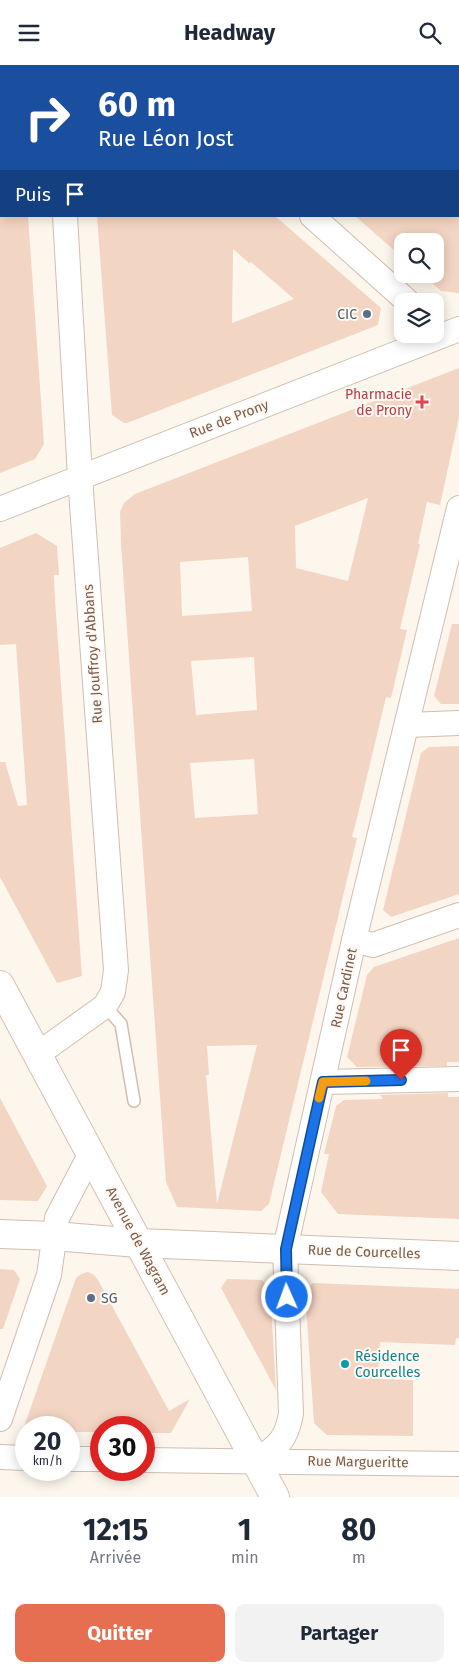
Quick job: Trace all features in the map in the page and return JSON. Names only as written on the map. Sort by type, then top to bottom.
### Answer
[{"type":"main road","name":"Avenue de Wagram","points":[[3,995],[38,1055],[275,1497]]},
{"type":"main road","name":"Rue de Courcelles","points":[[0,1234],[138,1243],[459,1256]]},
{"type":"street","name":"Rue Jouffroy d'Abbans","points":[[65,217],[80,477],[116,970],[114,992],[105,1006]]},
{"type":"street","points":[[313,217],[398,293]]},
{"type":"street","name":"Rue de Prony","points":[[444,333],[459,329]]},
{"type":"street","name":"Rue de Prony","points":[[0,509],[414,343]]},
{"type":"street","name":"Rue Cardinet","points":[[256,1461],[276,1447],[288,1432],[291,1414],[286,1249],[354,940],[459,508]]},
{"type":"street","points":[[407,725],[459,723]]},
{"type":"street","points":[[354,940],[373,945],[459,915]]},
{"type":"street","points":[[38,1055],[105,1006]]},
{"type":"street","points":[[323,1082],[459,1079]]},
{"type":"street","points":[[0,1419],[49,1275],[57,1219],[91,1153]]},
{"type":"street","points":[[0,1457],[15,1458]]},
{"type":"street","name":"Rue Margueritte","points":[[155,1460],[459,1463]]},
{"type":"lane","points":[[105,1006],[121,1024],[134,1101]]},
{"type":"building","points":[[0,217],[28,217],[44,444],[35,459],[0,473]]},
{"type":"building","points":[[97,217],[276,217],[381,308],[378,325],[124,423],[112,415]],"holes":[[[233,249],[249,263],[251,262],[294,299],[232,323]]]},
{"type":"building","points":[[356,217],[459,217],[459,293],[441,291],[432,283],[444,283],[444,233],[394,233],[394,250]]},
{"type":"building","points":[[459,368],[459,417],[440,505],[427,502],[418,544],[420,544],[400,629],[407,630],[391,698],[386,697],[352,837],[357,838],[269,1204],[261,1211],[177,1207],[166,1182],[121,544],[120,512],[124,503],[135,494]],"holes":[[[368,498],[348,581],[296,568],[295,526]],[[248,557],[252,611],[182,616],[180,562]],[[254,657],[257,710],[196,715],[191,661]],[[254,759],[258,814],[195,818],[190,763]],[[257,1045],[217,1204],[206,1075],[209,1075],[207,1046]]]},
{"type":"building","points":[[36,533],[57,546],[59,575],[54,575],[55,600],[82,976],[57,983],[0,877],[0,762],[5,762],[18,806],[27,805],[16,644],[0,645],[0,548]]},
{"type":"building","points":[[452,624],[459,624],[459,704],[441,704],[434,696]]},
{"type":"building","points":[[459,746],[459,894],[391,917],[383,910],[421,753],[429,747]]},
{"type":"building","points":[[459,938],[459,1062],[447,1062],[447,1066],[357,1067],[347,1057],[367,975],[374,967]]},
{"type":"building","points":[[448,1093],[448,1097],[459,1097],[459,1219],[338,1214],[321,1192],[329,1154],[324,1154],[336,1106],[344,1100],[383,1099],[380,1095]]},
{"type":"building","points":[[0,1098],[47,1186],[38,1201],[0,1200]]},
{"type":"building","points":[[0,1269],[14,1270],[20,1279],[3,1329],[0,1329]]},
{"type":"building","points":[[88,1272],[98,1280],[169,1411],[190,1399],[171,1433],[155,1433],[155,1416],[90,1416],[90,1432],[80,1432],[80,1416],[28,1416],[76,1278]]},
{"type":"building","points":[[227,1279],[262,1280],[270,1288],[276,1390],[221,1288]]},
{"type":"building","name":"Résidence Courcelles","points":[[313,1283],[459,1289],[459,1338],[456,1338],[455,1345],[380,1342],[378,1379],[413,1380],[413,1436],[327,1435],[314,1423],[305,1290]]},
{"type":"slow traffic","points":[[319,1098],[323,1082],[366,1081]]},
{"type":"place","name":"CIC","points":[[367,314]]},
{"type":"place","name":"Pharmacie de Prony","points":[[422,402]]},
{"type":"place","name":"SG","points":[[91,1298]]},
{"type":"place","name":"Résidence Courcelles","points":[[345,1364]]},
{"type":"route","points":[[287,1297],[286,1249],[323,1082],[401,1080]]}]
